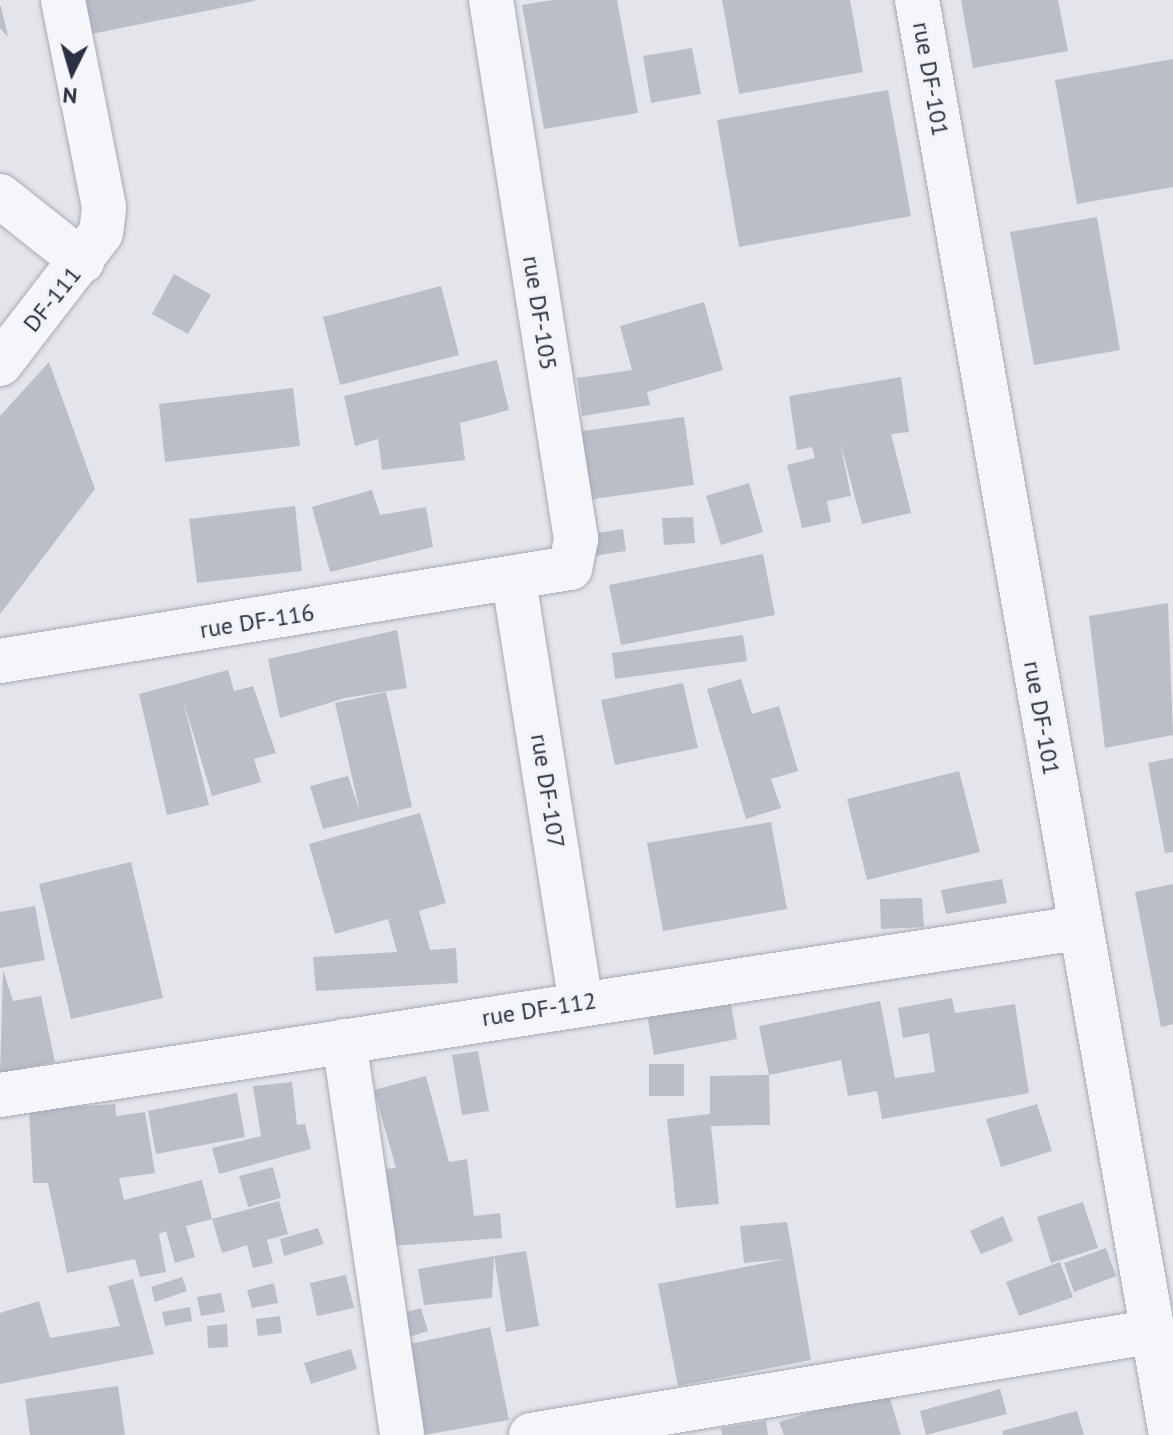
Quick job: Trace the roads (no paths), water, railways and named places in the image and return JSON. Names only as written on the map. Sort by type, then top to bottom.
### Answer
[{"type":"street","points":[[0,196],[92,247],[104,207],[63,0]]},
{"type":"street","name":"rue DF-105","points":[[491,0],[576,539],[575,560],[564,573],[514,581]]},
{"type":"street","name":"rue DF-101","points":[[917,0],[1149,1332],[1171,1435]]},
{"type":"street","name":"DF-111","points":[[0,364],[92,247]]},
{"type":"street","name":"rue DF-116","points":[[0,661],[514,581]]},
{"type":"street","name":"rue DF-107","points":[[514,581],[581,1002]]},
{"type":"street","name":"rue DF-112","points":[[0,1095],[581,1002],[1078,928]]},
{"type":"street","points":[[344,1041],[402,1435]]},
{"type":"street","points":[[531,1435],[1149,1332]]}]
